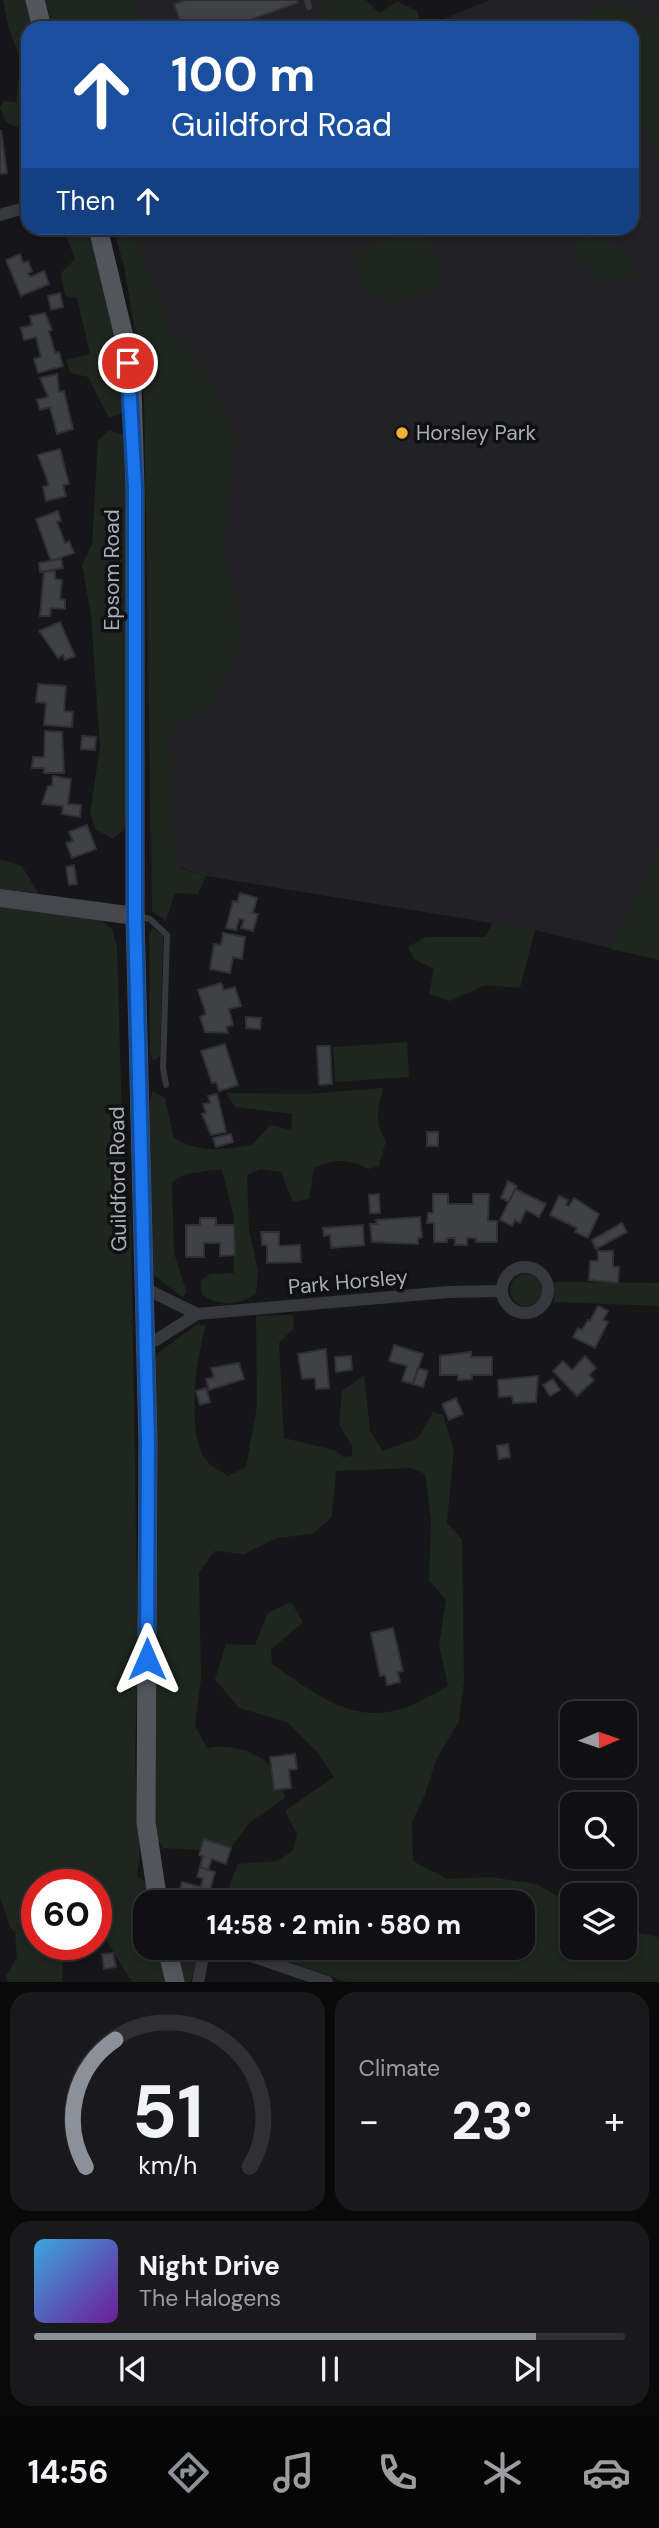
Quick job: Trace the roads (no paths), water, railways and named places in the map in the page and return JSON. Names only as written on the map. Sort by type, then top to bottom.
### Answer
[{"type":"main road","points":[[35,0],[40,21]]},
{"type":"main road","name":"Epsom Road","points":[[100,235],[125,341],[132,386],[135,488],[135,916]]},
{"type":"main road","name":"Guildford Road","points":[[135,916],[148,1442],[146,1822],[156,1890]]},
{"type":"main road","points":[[170,1960],[175,1982]]},
{"type":"street","points":[[0,215],[21,209]]},
{"type":"street","points":[[0,898],[135,916]]},
{"type":"street","points":[[144,1288],[197,1314]]},
{"type":"street","name":"Park Horsley","points":[[145,1343],[156,1340],[197,1314],[448,1292],[502,1291]]},
{"type":"street","points":[[198,1982],[203,1960]]},
{"type":"street","points":[[263,1960],[327,1982]]},
{"type":"lane","points":[[135,916],[150,919],[167,935],[163,1068],[166,1085]]},
{"type":"place","name":"Horsley Park","points":[[402,433]]}]
